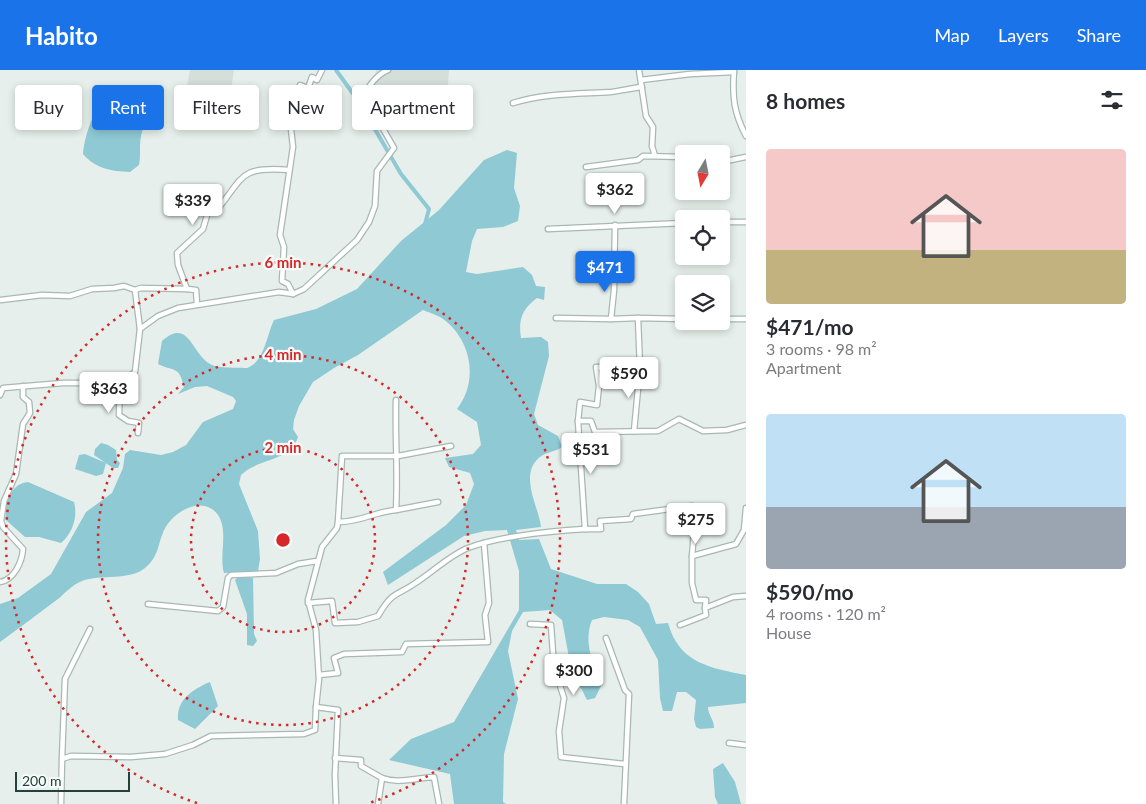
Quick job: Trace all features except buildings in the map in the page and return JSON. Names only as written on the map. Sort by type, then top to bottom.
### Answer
[{"type":"street","points":[[293,294],[288,284],[282,281],[284,247],[280,235],[293,147],[292,121],[303,101],[298,92],[300,85],[308,88],[312,77],[317,80],[322,70]]},
{"type":"street","points":[[140,329],[158,316],[197,304],[237,298],[262,297],[279,292],[293,294],[313,282],[354,244],[369,222],[375,206],[377,172],[394,148],[365,97],[371,85],[382,73],[388,70]]},
{"type":"street","points":[[639,70],[646,116],[653,127],[652,146],[655,156]]},
{"type":"street","points":[[641,80],[734,71],[732,101],[736,116],[746,136]]},
{"type":"street","points":[[513,103],[538,96],[614,91],[642,87]]},
{"type":"street","points":[[586,167],[638,160],[643,156],[675,157]]},
{"type":"street","points":[[730,160],[746,157]]},
{"type":"street","points":[[187,289],[178,264],[177,253],[204,229],[208,212],[217,210],[233,185],[254,170],[289,170]]},
{"type":"street","points":[[730,222],[746,222]]},
{"type":"street","points":[[548,229],[675,223]]},
{"type":"street","points":[[611,319],[616,225]]},
{"type":"street","points":[[1,300],[42,295],[70,296],[92,288],[124,286],[135,290],[141,288],[196,290],[198,294],[197,304]]},
{"type":"street","points":[[0,395],[3,388],[63,383],[120,384],[126,381],[135,372],[140,329],[135,290]]},
{"type":"street","points":[[556,318],[675,319]]},
{"type":"street","points":[[634,431],[640,368],[638,318]]},
{"type":"street","points":[[730,319],[746,319]]},
{"type":"street","points":[[585,529],[578,421],[580,402],[597,405],[599,386],[596,367],[640,368]]},
{"type":"street","points":[[120,384],[119,415],[128,421],[139,423],[138,433]]},
{"type":"street","points":[[0,582],[7,581],[14,573],[23,549],[3,527],[1,521],[4,501],[16,474],[23,424],[30,413],[28,402],[24,397],[23,386]]},
{"type":"street","points":[[396,400],[396,510]]},
{"type":"street","points":[[578,421],[592,421],[595,432],[658,431],[679,419],[703,431],[727,430],[746,425]]},
{"type":"street","points":[[62,759],[71,756],[131,757],[165,754],[194,745],[211,736],[304,734],[315,730],[319,675],[316,630],[308,603],[322,546],[337,528],[342,456],[396,456],[451,446]]},
{"type":"street","points":[[338,522],[356,522],[382,511],[438,502]]},
{"type":"street","points":[[308,603],[332,602],[334,621],[338,624],[375,617],[389,597],[415,584],[467,548],[504,539],[585,529],[601,530],[600,520],[631,519],[633,514],[692,506],[695,521],[692,583],[696,600],[706,600],[706,615],[680,625]]},
{"type":"street","points":[[692,556],[736,544],[744,530],[746,508]]},
{"type":"street","points":[[319,675],[338,674],[334,658],[344,654],[402,652],[406,644],[488,642],[485,615],[490,602],[484,543]]},
{"type":"street","points":[[148,604],[218,611],[223,606],[228,578],[231,575],[276,573],[317,561]]},
{"type":"street","points":[[705,608],[733,597],[746,596]]},
{"type":"street","points":[[530,624],[551,624],[554,667],[564,698],[559,731],[561,756],[624,764]]},
{"type":"street","points":[[61,804],[65,678],[90,628]]},
{"type":"street","points":[[606,638],[628,694],[624,804]]},
{"type":"street","points":[[316,707],[338,710],[335,758],[336,804]]},
{"type":"street","points":[[729,743],[746,746]]},
{"type":"street","points":[[335,758],[361,760],[361,766],[391,781],[434,777],[439,804]]},
{"type":"street","points":[[378,804],[382,778]]},
{"type":"shaded area","points":[[190,70],[234,70],[232,85],[187,85]]},
{"type":"shaded area","points":[[376,70],[449,70],[448,85],[374,85]]},
{"type":"water","points":[[92,120],[92,130],[143,130],[139,165],[130,172],[116,171],[99,166],[88,159],[83,154],[86,135]]},
{"type":"water","points":[[507,150],[517,153],[514,188],[520,206],[518,221],[503,227],[477,229],[472,241],[466,272],[477,274],[523,267],[532,275],[536,286],[545,287],[544,300],[537,298],[522,315],[520,332],[521,338],[541,337],[548,342],[549,356],[534,414],[538,425],[558,436],[562,447],[542,455],[534,464],[530,481],[541,527],[516,530],[519,540],[539,539],[551,569],[597,584],[626,584],[638,592],[649,604],[656,624],[668,623],[673,636],[688,655],[708,666],[746,675],[746,703],[708,707],[714,728],[700,729],[696,727],[694,719],[696,700],[686,692],[677,692],[672,711],[663,711],[660,698],[658,660],[640,627],[628,620],[604,617],[592,620],[589,628],[590,653],[601,686],[595,698],[587,700],[571,668],[562,620],[550,610],[523,612],[512,631],[508,651],[518,699],[504,754],[503,802],[506,804],[454,804],[450,774],[389,760],[411,739],[454,722],[519,610],[519,571],[507,530],[485,531],[464,536],[388,585],[383,572],[446,525],[466,505],[474,484],[470,473],[449,467],[445,458],[473,454],[481,445],[477,422],[457,409],[468,387],[470,375],[467,352],[462,341],[445,320],[423,310],[358,355],[313,382],[299,406],[294,420],[293,429],[298,437],[294,445],[281,456],[256,465],[241,475],[239,484],[258,531],[260,559],[258,571],[224,573],[223,530],[218,515],[206,506],[193,506],[181,512],[167,525],[154,558],[145,568],[131,575],[90,579],[79,582],[0,642],[0,604],[18,598],[51,574],[86,512],[112,493],[123,468],[125,454],[130,450],[161,455],[173,452],[186,445],[203,422],[233,409],[236,401],[233,397],[207,386],[195,387],[178,394],[184,387],[180,375],[174,370],[158,364],[162,341],[171,334],[178,333],[190,340],[205,360],[212,365],[247,368],[253,365],[261,354],[274,320],[316,309],[357,289],[401,241],[439,210],[484,160]]},
{"type":"water","points":[[101,443],[116,450],[117,460],[120,463],[118,468],[113,468],[94,455],[95,449]]},
{"type":"water","points":[[85,454],[106,463],[103,474],[96,476],[75,469],[79,455]]},
{"type":"water","points":[[28,482],[74,502],[74,524],[69,534],[61,543],[39,537],[25,537],[6,520],[6,507],[10,495],[17,486]]},
{"type":"water","points":[[239,576],[253,578],[254,634],[257,641],[253,646],[247,645],[247,614],[235,580]]},
{"type":"water","points":[[210,682],[218,706],[195,729],[178,720],[180,707],[187,696]]},
{"type":"water","points":[[723,763],[735,782],[741,804],[718,804],[715,797],[713,769]]},
{"type":"waterway","points":[[336,70],[359,102],[401,174],[429,209],[425,224]]}]
